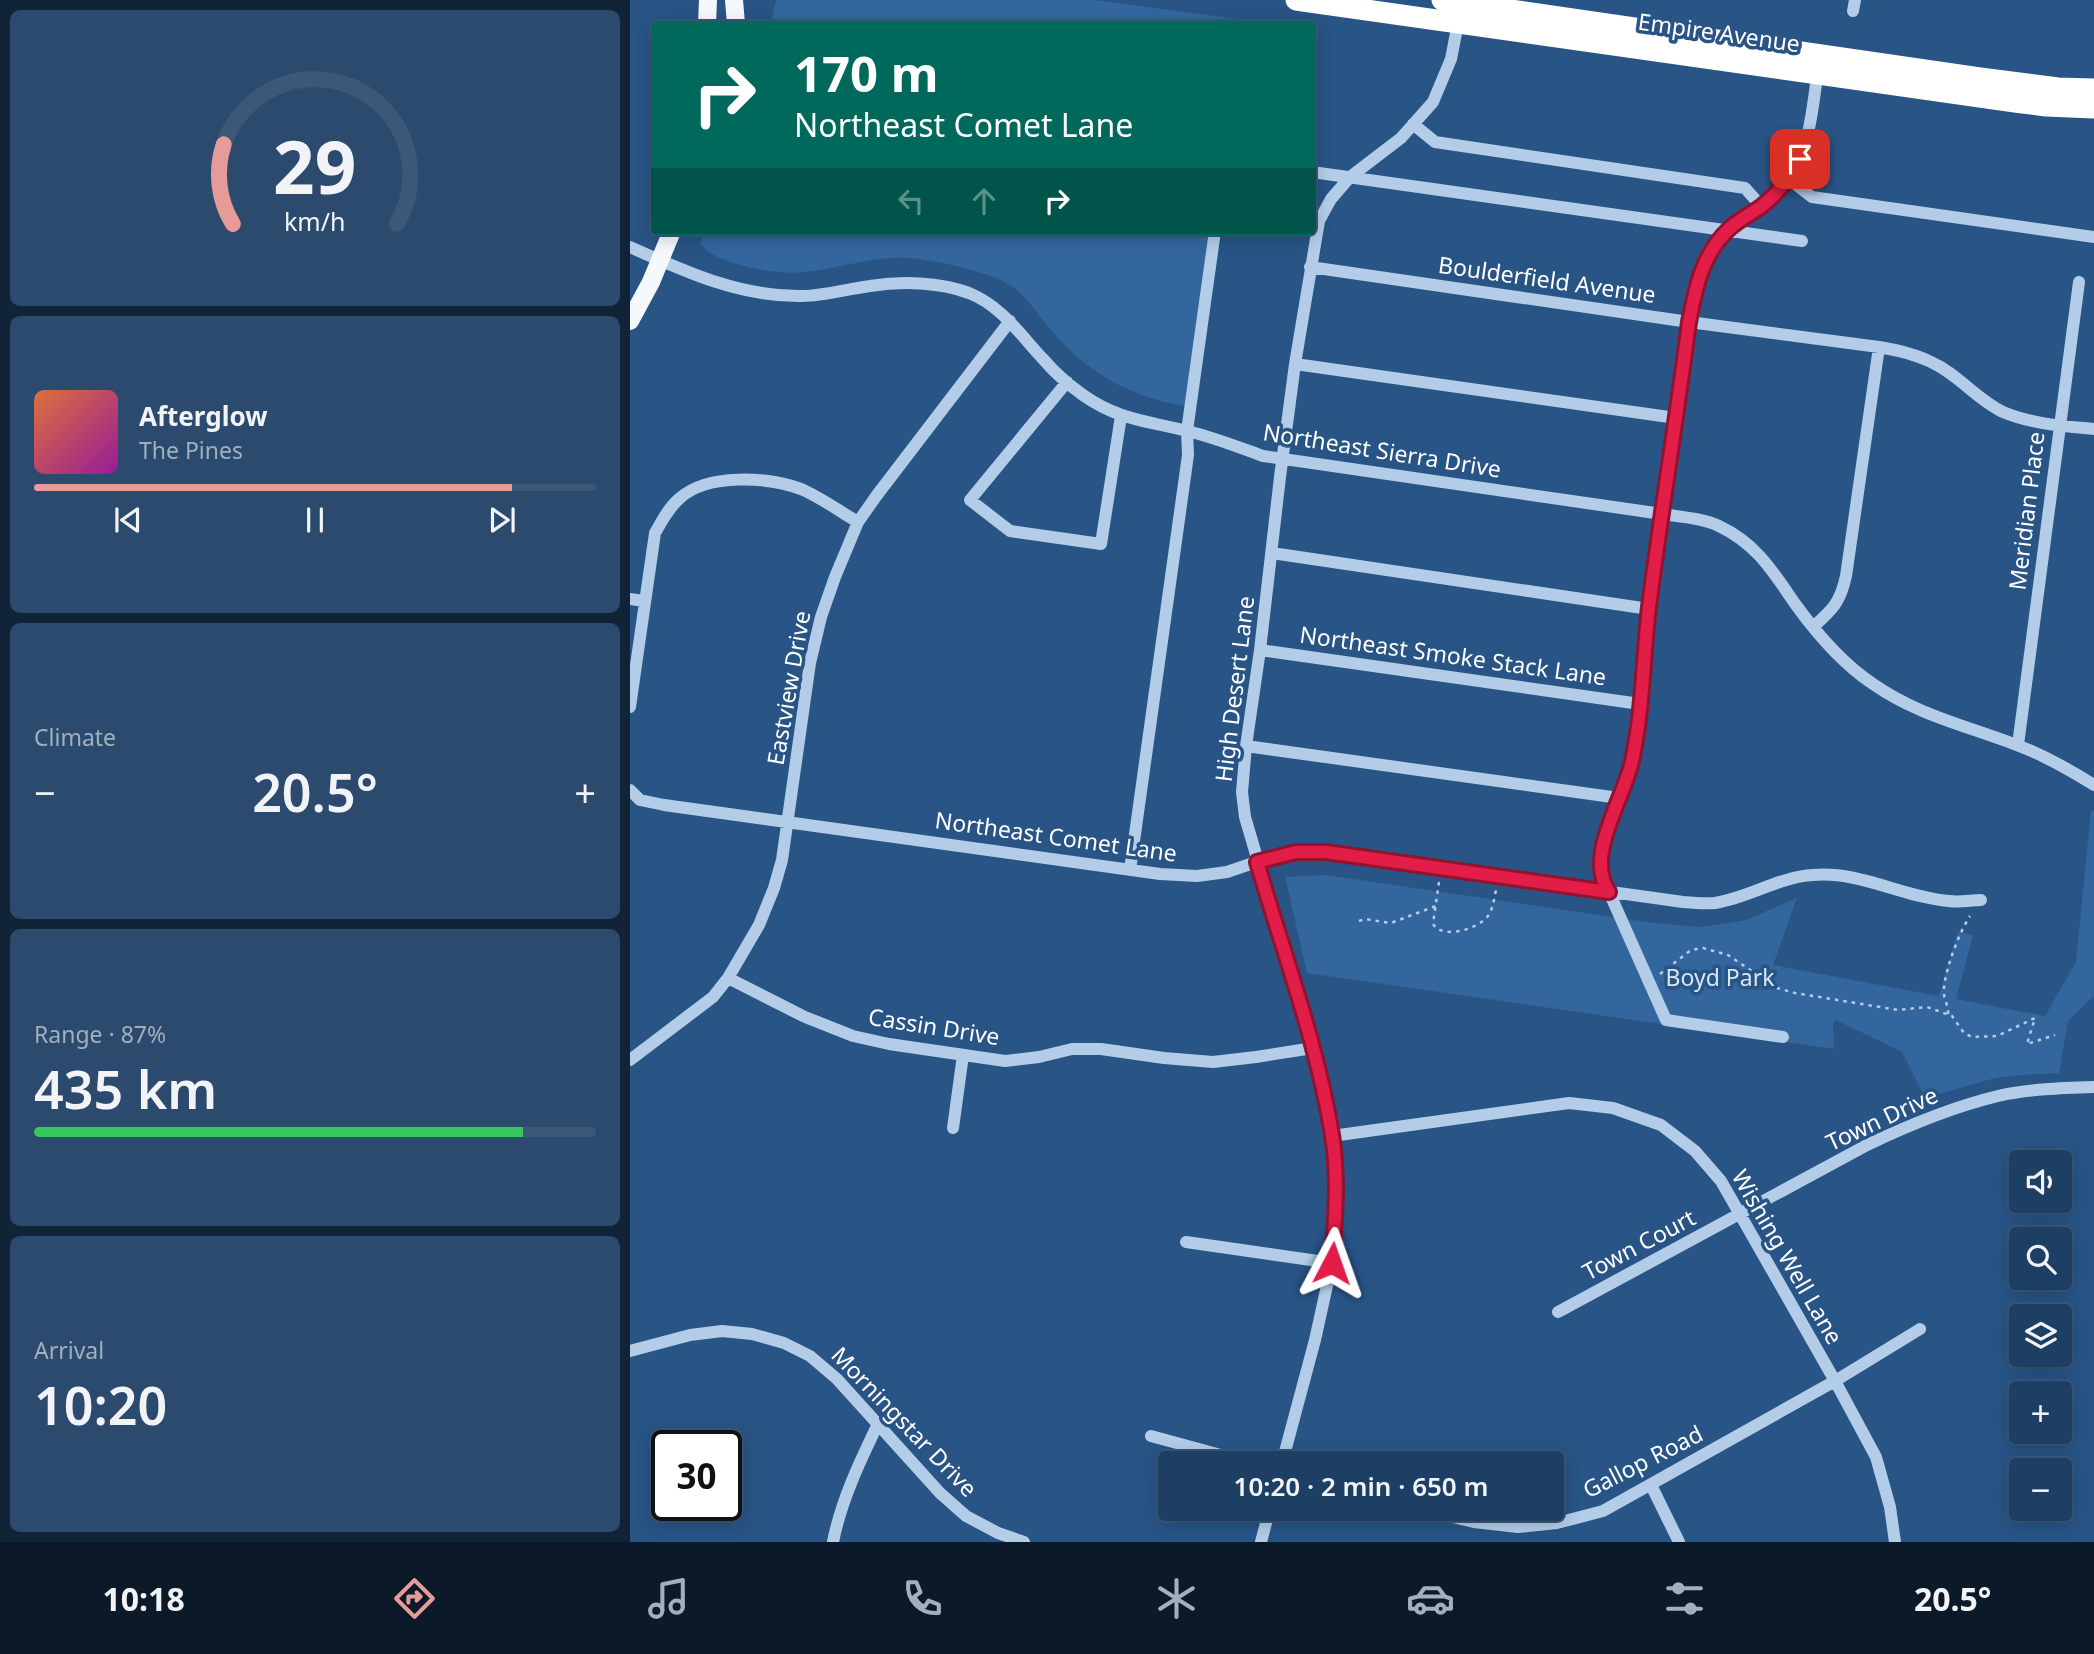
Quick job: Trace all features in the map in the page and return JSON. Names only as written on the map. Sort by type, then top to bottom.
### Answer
[{"type":"highway","name":"Empire Avenue","points":[[1296,0],[1456,6],[1819,64],[2046,106],[2094,108]]},
{"type":"highway","name":"Empire Avenue","points":[[1819,64],[2094,89]]},
{"type":"main road","points":[[707,21],[708,0]]},
{"type":"main road","points":[[734,0],[736,21]]},
{"type":"main road","points":[[630,321],[669,235]]},
{"type":"street","name":"High Desert Lane","points":[[1285,1451],[1332,1263],[1336,1200],[1332,1136],[1312,1048],[1245,817],[1242,792],[1246,746],[1261,650],[1295,364],[1319,222],[1331,199],[1350,177],[1401,138],[1433,103],[1451,60],[1456,6]]},
{"type":"street","points":[[1783,1037],[1666,1020],[1609,892],[1602,882],[1600,869],[1608,829],[1632,762],[1649,609],[1697,279],[1709,254],[1728,230],[1761,206],[1789,179],[1800,159],[1807,134],[1819,64]]},
{"type":"street","points":[[1413,124],[1435,142],[1745,188],[1761,206]]},
{"type":"street","points":[[1316,173],[1802,241]]},
{"type":"street","points":[[1789,179],[1812,197],[2094,237]]},
{"type":"street","points":[[1130,870],[1188,455],[1186,430],[1214,235]]},
{"type":"street","name":"Northeast Sierra Drive","points":[[630,247],[706,279],[769,295],[805,296],[905,284],[937,285],[970,293],[991,304],[1010,321],[1044,361],[1067,382],[1103,407],[1121,416],[1186,430],[1263,456],[1662,514],[1717,526],[1745,541],[1767,562],[1813,627],[1872,684],[1907,705],[2043,756],[2094,785]]},
{"type":"street","name":"Boulderfield Avenue","points":[[1310,267],[1906,352],[1933,362],[1978,397],[2003,412],[2028,420],[2094,429]]},
{"type":"street","name":"Meridian Place","points":[[2018,745],[2079,282]]},
{"type":"street","name":"Eastview Drive","points":[[631,1055],[713,997],[759,925],[782,860],[810,663],[835,577],[858,522],[1010,321]]},
{"type":"street","points":[[1813,627],[1841,597],[1846,576],[1879,347]]},
{"type":"street","points":[[1295,364],[1676,418]]},
{"type":"street","points":[[1067,382],[970,500],[1010,531],[1101,544],[1121,416]]},
{"type":"street","points":[[630,708],[655,533],[666,514],[681,497],[698,486],[718,480],[783,484],[803,490],[858,522]]},
{"type":"street","points":[[1272,553],[1649,609]]},
{"type":"street","points":[[630,599],[644,601]]},
{"type":"street","name":"Northeast Smoke Stack Lane","points":[[1261,650],[1640,704]]},
{"type":"street","points":[[1246,746],[1619,798]]},
{"type":"street","name":"Northeast Comet Lane","points":[[630,790],[640,800],[664,805],[1160,874],[1197,876],[1227,872],[1296,852],[1326,852],[1683,902],[1714,903],[1739,897],[1786,878],[1812,874],[1839,874],[1866,879],[1950,902],[1981,900]]},
{"type":"street","name":"Cassin Drive","points":[[727,978],[805,1017],[853,1036],[962,1055],[1005,1060],[1039,1057],[1072,1049],[1101,1049],[1213,1062],[1312,1048]]},
{"type":"street","points":[[953,1128],[962,1055]]},
{"type":"street","name":"Town Drive","points":[[1740,1215],[1909,1125],[1999,1096],[2057,1088],[2094,1087]]},
{"type":"street","name":"Wishing Well Lane","points":[[1332,1136],[1569,1103],[1613,1108],[1661,1125],[1695,1151],[1721,1181],[1835,1381],[1876,1457],[1890,1507],[1895,1542]]},
{"type":"street","name":"Town Court","points":[[1558,1312],[1740,1215]]},
{"type":"street","points":[[1186,1242],[1332,1263]]},
{"type":"street","name":"Gallop Road","points":[[1470,1521],[1518,1527],[1558,1523],[1603,1511],[1835,1381],[1920,1329]]},
{"type":"street","name":"Morningstar Drive","points":[[630,1351],[690,1335],[722,1331],[752,1334],[785,1343],[810,1356],[837,1379],[940,1493],[966,1516],[998,1533],[1024,1542]]},
{"type":"street","points":[[833,1542],[856,1470],[878,1423]]},
{"type":"street","points":[[1151,1436],[1206,1451]]},
{"type":"street","points":[[1651,1485],[1679,1542]]},
{"type":"street","points":[[1261,1542],[1267,1521]]},
{"type":"path","points":[[1441,869],[1433,924],[1437,930],[1456,931],[1480,924],[1492,908],[1498,877]]},
{"type":"path","points":[[1948,1014],[1949,1008],[1943,989],[1961,929],[1981,900]]},
{"type":"path","points":[[1359,921],[1365,919],[1391,923],[1436,906]]},
{"type":"path","points":[[1649,982],[1691,950],[1703,948],[1728,955],[1777,988],[1898,1010],[1927,1007],[1952,1016],[1964,1032],[1972,1037],[1997,1036],[2035,1018],[2027,1044],[2055,1035]]},
{"type":"green space","points":[[776,0],[1094,0],[1238,19],[1238,21],[772,21]]},
{"type":"green space","points":[[703,235],[1209,235],[1185,406],[1127,389],[1094,370],[1064,345],[1019,293],[1006,283],[988,275],[909,258],[879,259],[804,272],[779,272],[732,263],[707,251],[700,243]]},
{"type":"green space","name":"Boyd Park","points":[[2091,810],[2094,811],[2094,996],[2068,1021],[2059,1073],[1995,1078],[1925,1098],[1902,1052],[1836,1020],[1833,1023],[1834,1049],[1307,973],[1285,877],[1325,875],[1654,923],[1700,927],[1746,920],[1797,898],[1773,965],[1939,996],[1958,931],[1973,935],[1956,999],[2045,1016],[2076,962]]},
{"type":"route","points":[[1332,1263],[1336,1200],[1332,1136],[1312,1048],[1257,862],[1296,852],[1326,852],[1609,892],[1602,882],[1600,869],[1610,820],[1632,762],[1649,609],[1697,279],[1709,254],[1728,230],[1777,192],[1789,179],[1800,159]]}]
